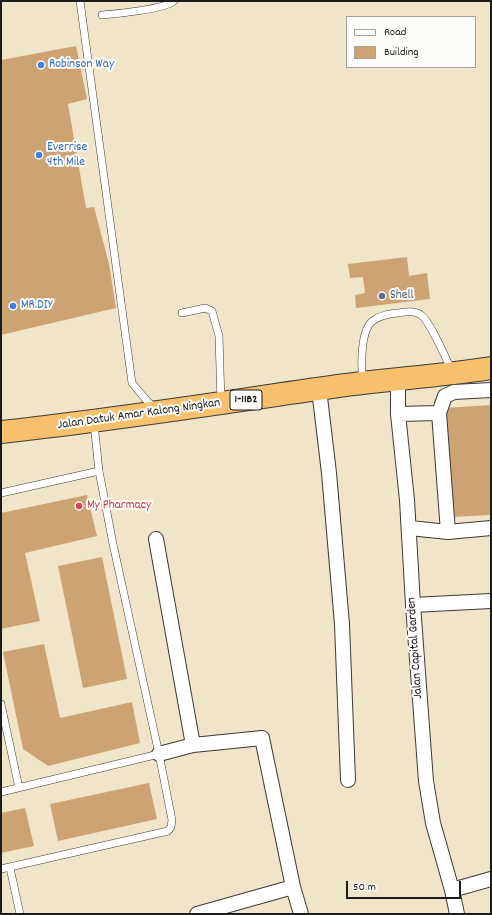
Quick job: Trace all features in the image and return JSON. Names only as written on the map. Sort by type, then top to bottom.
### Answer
[{"type":"highway","name":"Jalan Datuk Amar Kalong Ningkan","points":[[1,432],[221,404],[363,383],[454,374],[491,368]]},
{"type":"street","name":"Jalan Capital Garden","points":[[398,379],[398,414],[410,528],[413,605],[426,781],[433,823],[452,890],[457,914]]},
{"type":"street","points":[[319,389],[329,473],[342,624],[348,780]]},
{"type":"street","points":[[448,532],[439,414],[445,396],[454,392],[491,390]]},
{"type":"street","points":[[398,414],[439,414]]},
{"type":"street","points":[[410,528],[448,532],[491,528]]},
{"type":"street","points":[[156,540],[193,745]]},
{"type":"street","points":[[413,605],[491,601]]},
{"type":"street","points":[[159,754],[193,745],[262,738],[293,887],[301,914]]},
{"type":"street","points":[[452,890],[491,879]]},
{"type":"street","points":[[197,914],[293,887]]},
{"type":"lane","points":[[80,1],[132,382],[148,402],[161,411]]},
{"type":"lane","points":[[102,15],[160,7],[174,1]]},
{"type":"lane","points":[[182,313],[205,308],[212,311],[219,336],[221,404]]},
{"type":"lane","points":[[363,383],[362,369],[367,326],[373,320],[386,315],[409,311],[420,314],[428,323],[454,374]]},
{"type":"lane","points":[[1,869],[168,831],[171,827],[172,820],[159,754],[113,544],[99,471],[94,421]]},
{"type":"lane","points":[[1,493],[99,471]]},
{"type":"lane","points":[[1,704],[19,788]]},
{"type":"lane","points":[[1,792],[159,754]]},
{"type":"lane","points":[[10,868],[20,914]]},
{"type":"building","name":"Everrise 4th Mile","points":[[76,46],[87,99],[68,104],[86,208],[94,207],[109,264],[116,308],[1,335],[1,60]]},
{"type":"building","points":[[407,257],[409,276],[427,273],[430,299],[356,308],[355,295],[365,293],[363,277],[350,278],[348,264]]},
{"type":"building","points":[[491,405],[491,515],[452,517],[445,408]]},
{"type":"building","points":[[87,495],[97,536],[25,553],[40,621],[1,629],[1,513]]},
{"type":"building","points":[[102,557],[127,679],[83,688],[58,566]]},
{"type":"building","points":[[44,644],[60,718],[132,702],[140,743],[48,766],[23,749],[3,652]]},
{"type":"building","points":[[149,783],[157,819],[58,841],[50,804]]},
{"type":"building","points":[[25,808],[34,846],[1,853],[1,813]]},
{"type":"place","name":"Robinson Way","points":[[41,65]]},
{"type":"place","name":"Everrise 4th Mile","points":[[39,155]]},
{"type":"place","name":"Shell","points":[[382,296]]},
{"type":"place","name":"MR.DIY","points":[[13,306]]},
{"type":"place","name":"My Pharmacy","points":[[79,506]]}]
